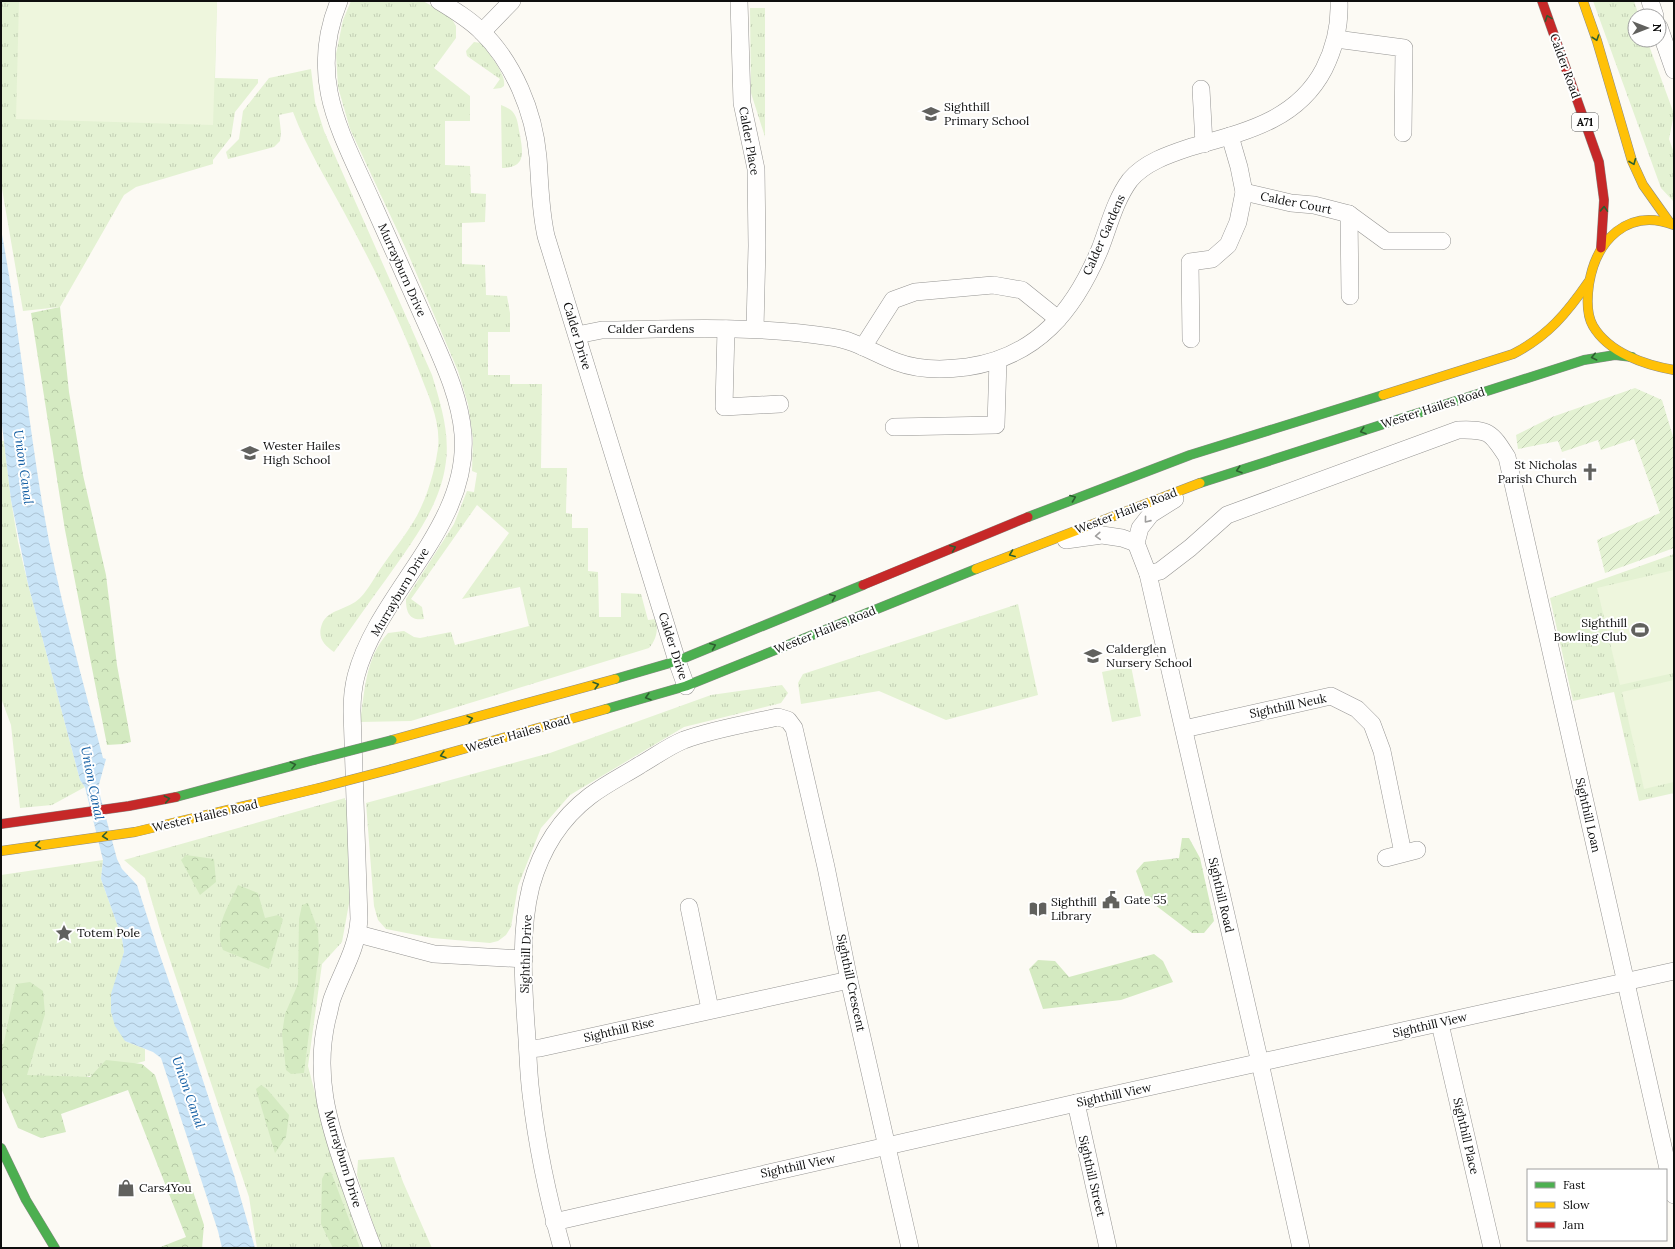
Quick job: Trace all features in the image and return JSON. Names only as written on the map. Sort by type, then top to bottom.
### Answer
[{"type":"main road","name":"Calder Road","points":[[1542,1],[1599,162],[1604,200],[1601,248]]},
{"type":"main road","name":"A71","points":[[1583,1],[1597,41],[1632,161],[1643,185],[1672,224]]},
{"type":"main road","name":"A71","points":[[1672,224],[1643,220],[1629,223],[1617,230],[1601,248],[1589,281],[1587,300],[1588,314],[1593,326],[1599,335],[1612,346],[1632,357],[1658,368],[1674,370]]},
{"type":"main road","name":"Wester Hailes Road","points":[[1,824],[70,813],[129,806],[182,796],[226,783],[590,687],[676,661],[1069,500],[1190,455],[1528,348],[1544,337],[1557,325],[1589,281]]},
{"type":"main road","name":"Wester Hailes Road","points":[[1,851],[135,832],[319,788],[392,769],[686,686],[1036,544],[1202,482],[1584,360],[1615,354],[1632,357]]},
{"type":"main road","name":"A71","points":[[1658,368],[1668,378]]},
{"type":"main road","points":[[1,1148],[26,1200],[55,1248]]},
{"type":"street","name":"Murrayburn Drive","points":[[339,1],[332,16],[325,62],[331,105],[347,150],[437,348],[458,407],[463,434],[462,459],[454,495],[428,547],[384,614],[355,677],[352,692],[359,919],[358,934],[353,950],[332,999],[324,1031],[322,1082],[332,1132],[373,1248]]},
{"type":"street","name":"Calder Drive","points":[[439,1],[460,13],[482,32],[507,64],[524,99],[534,132],[538,156],[544,230],[676,661],[686,686]]},
{"type":"street","points":[[482,32],[512,1]]},
{"type":"street","name":"Calder Place","points":[[739,1],[742,103],[756,168],[757,246],[755,328]]},
{"type":"street","name":"Calder Gardens","points":[[577,335],[602,330],[726,330],[755,328],[835,337],[863,347],[899,363],[936,369],[967,367],[998,360],[1031,344],[1058,319],[1072,302],[1100,249],[1116,205],[1131,180],[1150,163],[1175,152],[1256,127],[1284,114],[1305,98],[1318,80],[1336,39],[1340,17],[1339,1]]},
{"type":"street","points":[[1336,39],[1404,48],[1403,134]]},
{"type":"street","points":[[1666,48],[1674,70]]},
{"type":"street","points":[[1201,89],[1204,144]]},
{"type":"street","name":"Calder Court","points":[[1191,340],[1190,262],[1212,259],[1228,245],[1238,222],[1244,192],[1239,167],[1230,136]]},
{"type":"street","name":"Calder Court","points":[[1244,192],[1291,203],[1314,205],[1349,214],[1386,241],[1442,241]]},
{"type":"street","name":"Calder Court","points":[[1349,214],[1350,296]]},
{"type":"street","points":[[863,347],[893,300],[915,292],[993,285],[1022,290],[1058,319]]},
{"type":"street","points":[[726,330],[724,407],[780,404]]},
{"type":"street","points":[[894,427],[996,425],[998,360]]},
{"type":"street","name":"Sighthill Loan","points":[[1148,574],[1160,571],[1190,548],[1227,515],[1458,430],[1479,429],[1494,438],[1507,457],[1674,1195]]},
{"type":"street","points":[[1036,544],[1102,535],[1122,538],[1136,543],[1140,528],[1151,514],[1202,482]]},
{"type":"street","name":"Sighthill Road","points":[[1136,543],[1148,574],[1260,1063],[1300,1248]]},
{"type":"street","name":"Sighthill Neuk","points":[[1184,729],[1331,696],[1357,709],[1372,724],[1382,751],[1410,852],[1386,858]]},
{"type":"street","name":"Sighthill Drive","points":[[562,1248],[554,1222],[545,1180],[531,1093],[528,1049],[524,959],[526,916],[532,886],[540,860],[549,843],[572,811],[591,795],[682,741],[706,733],[778,717],[788,720]]},
{"type":"street","name":"Sighthill Crescent","points":[[788,720],[794,728],[910,1248]]},
{"type":"street","points":[[689,907],[710,1009]]},
{"type":"street","points":[[358,934],[434,954],[524,959]]},
{"type":"street","name":"Sighthill View","points":[[554,1222],[887,1146],[1674,971]]},
{"type":"street","name":"Sighthill Rise","points":[[528,1049],[540,1048],[710,1009],[849,980]]},
{"type":"street","name":"Sighthill Place","points":[[1440,1024],[1492,1248]]},
{"type":"street","name":"Sighthill Street","points":[[1076,1104],[1108,1248]]},
{"type":"green space","points":[[1,1],[217,1],[215,78],[258,79],[258,83],[235,112],[231,137],[213,160],[213,164],[136,187],[124,195],[60,307],[23,311],[1,183]]},
{"type":"green space","points":[[19,1],[217,1],[213,125],[16,119]]},
{"type":"green space","points":[[351,1],[423,1],[450,16],[456,26],[456,38],[434,68],[470,96],[470,121],[445,121],[445,165],[470,166],[471,193],[486,194],[485,222],[462,223],[462,264],[485,265],[486,295],[507,296],[510,313],[510,332],[488,332],[488,375],[510,375],[510,384],[542,384],[541,468],[567,468],[566,513],[572,514],[572,528],[588,528],[588,571],[598,572],[599,617],[621,617],[621,593],[641,594],[648,620],[656,619],[657,623],[655,638],[649,648],[411,721],[360,722],[370,664],[380,643],[388,633],[404,631],[414,637],[420,638],[451,632],[455,645],[529,626],[520,587],[462,599],[509,533],[477,505],[411,599],[422,607],[424,619],[415,619],[409,615],[408,612],[406,599],[454,524],[467,491],[474,492],[477,473],[472,471],[473,438],[468,404],[458,371],[406,249],[350,129],[338,87],[336,54],[343,20]]},
{"type":"green space","points":[[1593,1],[1634,1],[1636,8],[1627,8],[1627,48],[1650,48],[1674,114],[1669,139],[1674,153],[1674,202],[1661,188]]},
{"type":"green space","points":[[750,8],[765,8],[765,137],[751,93]]},
{"type":"green space","points":[[474,42],[481,43],[500,70],[504,81],[504,86],[501,88],[493,89],[500,79],[467,56],[466,51]]},
{"type":"green space","points":[[311,69],[315,102],[324,131],[432,375],[444,421],[447,444],[445,468],[430,512],[405,552],[334,652],[322,641],[320,633],[322,624],[333,612],[350,605],[360,598],[414,521],[424,500],[433,473],[437,454],[438,433],[437,422],[431,401],[384,290],[365,251],[310,151],[293,112],[279,115],[281,132],[280,141],[274,147],[228,159],[226,152],[239,139],[243,111],[269,78]]},
{"type":"green space","points":[[501,105],[511,110],[516,116],[522,148],[519,162],[510,167],[502,168]]},
{"type":"green space","points":[[60,307],[69,392],[83,475],[106,575],[117,665],[131,742],[123,744],[107,745],[65,530],[31,313]]},
{"type":"green space","points":[[1635,388],[1662,400],[1674,440],[1674,548],[1605,573],[1597,540],[1660,513],[1634,439],[1601,450],[1598,440],[1562,452],[1558,441],[1518,449],[1516,435],[1552,417]]},
{"type":"green space","points":[[1,441],[4,441],[18,542],[28,584],[80,780],[85,787],[52,805],[20,808],[11,725],[1,698]]},
{"type":"green space","points":[[1674,554],[1674,793],[1639,801],[1614,692],[1573,701],[1550,598]]},
{"type":"green space","name":"Sighthill Bowling Club","points":[[1674,570],[1674,673],[1620,685],[1597,588]]},
{"type":"green space","points":[[1018,604],[1038,695],[946,720],[879,691],[801,704],[798,683],[803,674]]},
{"type":"green space","points":[[1131,666],[1141,716],[1112,722],[1102,672]]},
{"type":"green space","points":[[1674,680],[1674,782],[1644,789],[1622,692]]},
{"type":"green space","points":[[782,685],[788,693],[781,703],[684,727],[570,795],[541,828],[518,886],[511,927],[506,935],[498,941],[490,943],[432,938],[386,929],[378,920],[374,906],[366,803],[550,753],[711,695]]},
{"type":"green space","points":[[345,798],[345,800],[347,800],[350,898],[342,942],[322,964],[308,1066],[328,1143],[369,1248],[257,1248],[249,1197],[161,933],[145,878],[124,860]]},
{"type":"green space","points":[[1182,838],[1189,838],[1200,858],[1214,921],[1204,933],[1192,933],[1146,898],[1136,871],[1144,862],[1179,858]]},
{"type":"green space","points":[[186,855],[214,859],[216,882],[200,895],[181,860]]},
{"type":"green space","points":[[103,860],[101,879],[122,938],[124,952],[120,968],[125,1041],[145,1049],[145,1061],[8,1098],[1,1082],[1,875]]},
{"type":"green space","points":[[238,885],[258,893],[265,918],[278,915],[283,919],[269,969],[223,950],[220,941],[221,925],[223,917]]},
{"type":"green space","points":[[308,903],[318,930],[319,952],[304,1073],[291,1074],[286,1070],[282,1034],[285,1014],[298,984],[299,919],[302,905]]},
{"type":"green space","points":[[1154,954],[1163,961],[1173,982],[1121,1000],[1043,1009],[1029,969],[1038,960],[1055,961],[1069,977]]},
{"type":"green space","points":[[30,982],[43,991],[45,1014],[27,1075],[90,1077],[106,1060],[142,1064],[155,1075],[204,1225],[202,1248],[158,1248],[186,1237],[128,1090],[61,1114],[66,1132],[41,1138],[18,1128],[1,1088],[1,1049],[4,1042],[16,984]]},
{"type":"green space","points":[[261,1085],[267,1089],[289,1115],[286,1137],[275,1153],[256,1089]]},
{"type":"green space","points":[[394,1157],[403,1182],[432,1248],[381,1248],[357,1175],[358,1160]]},
{"type":"green space","points":[[331,1172],[360,1248],[333,1248],[321,1224],[322,1179],[325,1173]]},
{"type":"water","name":"Union Canal","points":[[1,229],[42,502],[54,566],[103,758],[106,759],[98,788],[117,859],[122,869],[137,885],[234,1175],[255,1248],[222,1248],[218,1231],[161,1058],[153,1052],[125,1041],[115,1026],[111,1012],[111,994],[124,952],[122,938],[101,879],[103,860],[85,787],[80,780],[28,584],[11,500],[1,417]]},
{"type":"traffic: fast","points":[[1200,483],[1584,360],[1615,355],[1632,357]]},
{"type":"traffic: fast","points":[[1028,517],[1190,455],[1383,395]]},
{"type":"traffic: fast","points":[[606,709],[686,686],[976,569]]},
{"type":"traffic: fast","points":[[615,679],[677,661],[863,585]]},
{"type":"traffic: fast","points":[[314,760],[392,740]]},
{"type":"traffic: fast","points":[[176,797],[314,760]]},
{"type":"traffic: fast","points":[[1,1148],[26,1200],[55,1248]]},
{"type":"traffic: slow","points":[[1583,1],[1597,41],[1632,161],[1643,185],[1670,223]]},
{"type":"traffic: slow","points":[[1674,225],[1657,221],[1642,221],[1628,224],[1616,232],[1599,254],[1593,268],[1589,284],[1588,300],[1588,311],[1593,326],[1608,344],[1640,361],[1674,370]]},
{"type":"traffic: slow","points":[[1383,395],[1513,354],[1537,340],[1556,323],[1589,281]]},
{"type":"traffic: slow","points":[[976,569],[1200,483]]},
{"type":"traffic: slow","points":[[392,740],[615,679]]},
{"type":"traffic: slow","points":[[392,769],[606,709]]},
{"type":"traffic: slow","points":[[319,788],[392,769]]},
{"type":"traffic: slow","points":[[1,851],[135,832],[319,788]]},
{"type":"traffic: jam","points":[[1542,1],[1599,162],[1604,200],[1601,248]]},
{"type":"traffic: jam","points":[[863,585],[1028,517]]},
{"type":"traffic: jam","points":[[1,824],[129,806],[176,797]]},
{"type":"place","name":"Sighthill Primary School","points":[[931,114]]},
{"type":"place","name":"Wester Hailes High School","points":[[250,453]]},
{"type":"place","name":"St Nicholas Parish Church","points":[[1590,472]]},
{"type":"place","name":"Sighthill Bowling Club","points":[[1640,630]]},
{"type":"place","name":"Calderglen Nursery School","points":[[1093,656]]},
{"type":"place","name":"Gate 55","points":[[1111,900]]},
{"type":"place","name":"Sighthill Library","points":[[1038,909]]},
{"type":"place","name":"Totem Pole","points":[[64,933]]},
{"type":"place","name":"Cars4You","points":[[126,1188]]}]
